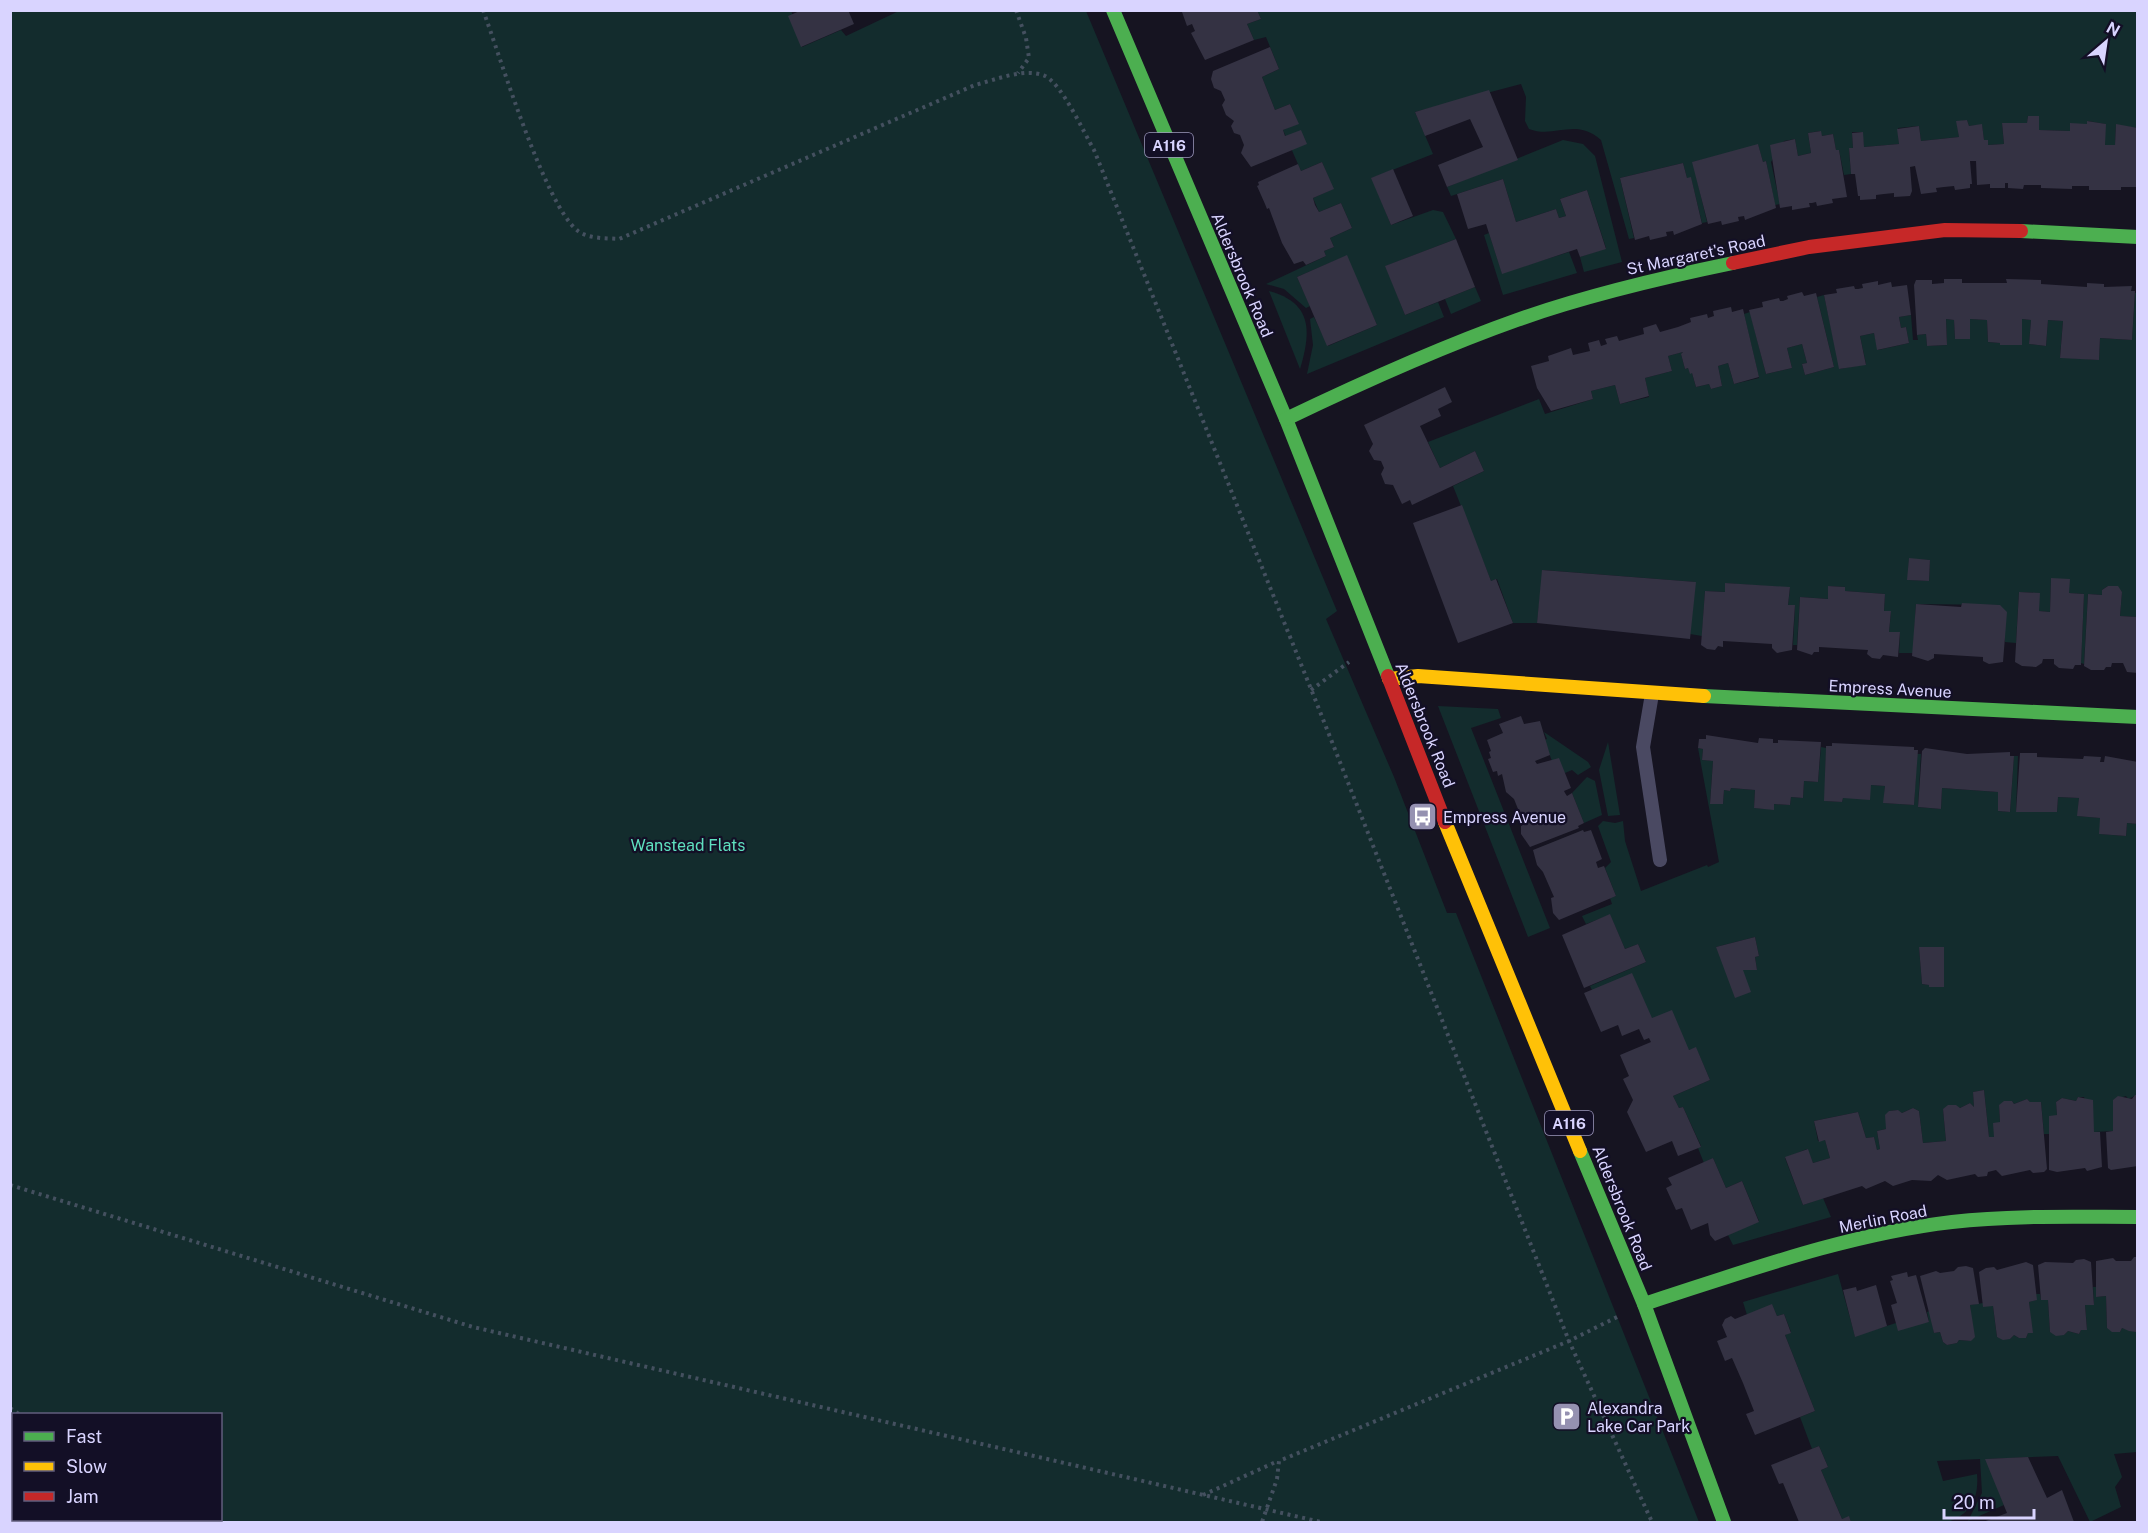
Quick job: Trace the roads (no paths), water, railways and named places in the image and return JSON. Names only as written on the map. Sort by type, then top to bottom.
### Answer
[{"type":"street","name":"Aldersbrook Road","points":[[1113,10],[1286,419],[1472,890],[1644,1304],[1724,1522]]},
{"type":"street","name":"St Margaret's Road","points":[[1286,419],[1368,380],[1517,320],[1647,281],[1809,247],[1945,230],[2065,231],[2138,237]]},
{"type":"street","name":"Empress Avenue","points":[[1389,679],[1418,676],[1652,694],[2138,717]]},
{"type":"street","name":"Merlin Road","points":[[1644,1304],[1832,1246],[1926,1226],[2035,1216],[2138,1217]]},
{"type":"lane","points":[[1652,694],[1643,747],[1660,860]]},
{"type":"place","name":"Empress Avenue","points":[[1422,817]]},
{"type":"place","name":"Alexandra Lake Car Park","points":[[1566,1417]]},
{"type":"park label","name":"Wanstead Flats","points":[[688,845]]}]
